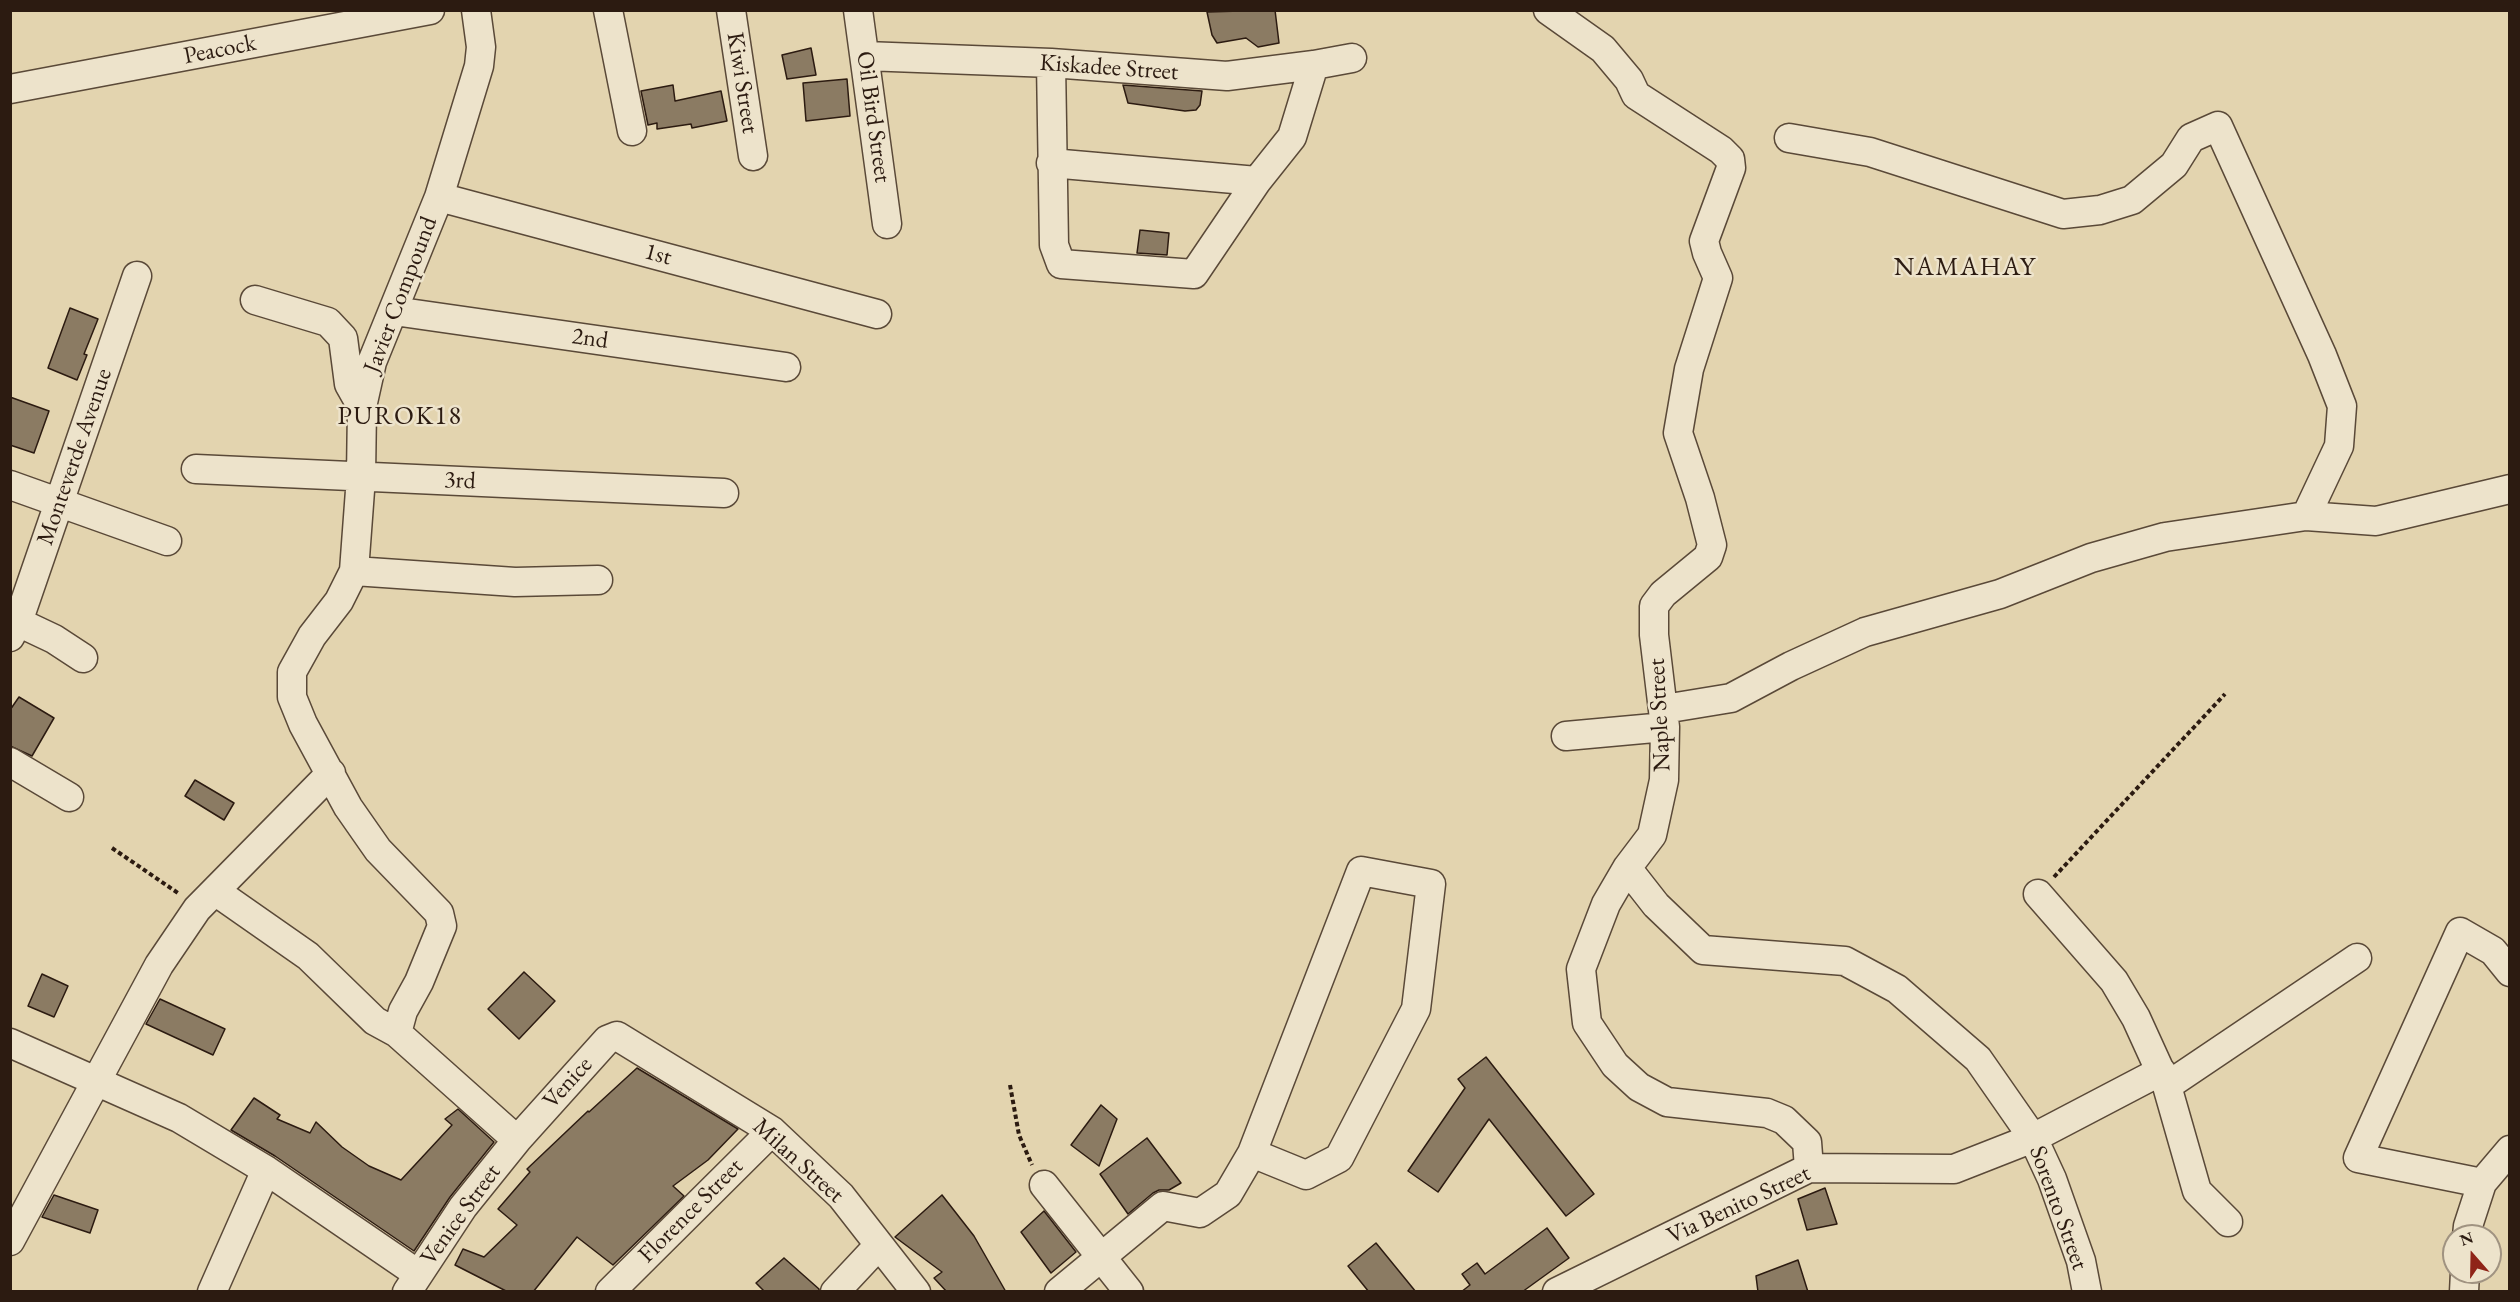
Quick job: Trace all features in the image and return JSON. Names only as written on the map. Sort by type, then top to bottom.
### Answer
[{"type":"street","name":"Peacock","points":[[10,89],[430,10]]},
{"type":"street","name":"Javier Compound","points":[[397,1033],[403,1011],[419,982],[442,926],[439,913],[378,850],[348,807],[303,724],[292,697],[292,672],[312,636],[339,601],[354,571],[361,477],[362,407],[372,362],[439,197],[479,66],[482,47],[476,10]]},
{"type":"street","points":[[608,10],[632,131]]},
{"type":"street","name":"Kiwi Street","points":[[731,10],[753,156]]},
{"type":"street","name":"Oil Bird Street","points":[[858,10],[887,224]]},
{"type":"street","name":"Naple Street","points":[[1548,10],[1603,49],[1629,80],[1636,95],[1721,150],[1730,159],[1731,168],[1704,241],[1718,278],[1689,369],[1678,433],[1700,498],[1712,545],[1708,557],[1663,594],[1654,606],[1654,635],[1664,718],[1664,780],[1652,835],[1627,868],[1606,904],[1581,969],[1587,1023],[1615,1065],[1639,1087],[1667,1102],[1767,1113],[1784,1120],[1807,1142],[1809,1168]]},
{"type":"street","name":"Kiskadee Street","points":[[866,56],[1051,63],[1227,76],[1352,58]]},
{"type":"street","points":[[1051,63],[1053,245],[1061,264],[1194,274],[1257,181],[1292,137],[1314,65]]},
{"type":"street","points":[[1789,138],[1870,152],[2063,214],[2100,210],[2132,200],[2174,165],[2191,138],[2218,126],[2322,355],[2342,406],[2339,446],[2306,516]]},
{"type":"street","points":[[1051,163],[1257,181]]},
{"type":"street","name":"1st","points":[[439,197],[877,314]]},
{"type":"street","name":"Monteverde Avenue","points":[[14,629],[137,276]]},
{"type":"street","points":[[255,300],[328,322],[342,338],[349,384],[362,407]]},
{"type":"street","name":"2nd","points":[[394,312],[786,367]]},
{"type":"street","name":"3rd","points":[[196,469],[724,493]]},
{"type":"street","points":[[10,485],[167,541]]},
{"type":"street","points":[[1566,736],[1664,718],[1731,698],[1791,666],[1864,632],[2000,594],[2091,558],[2165,537],[2306,516],[2376,521],[2510,489]]},
{"type":"street","points":[[354,571],[515,582],[598,580]]},
{"type":"street","points":[[14,629],[54,639],[83,657]]},
{"type":"street","points":[[10,762],[69,797]]},
{"type":"street","points":[[10,1241],[159,965],[206,900],[331,773]]},
{"type":"street","name":"Sorento Street","points":[[1627,868],[1656,904],[1703,950],[1845,961],[1897,989],[1978,1059],[2033,1138],[2052,1179],[2080,1261],[2087,1292]]},
{"type":"street","points":[[1059,1292],[1163,1206],[1200,1213],[1228,1194],[1252,1153],[1263,1119],[1361,871],[1431,884],[1416,1009],[1339,1158],[1306,1175],[1252,1153]]},
{"type":"street","points":[[2038,894],[2114,981],[2136,1018],[2164,1079],[2197,1191],[2228,1222]]},
{"type":"street","points":[[206,900],[308,956],[375,1021],[397,1033],[517,1140]]},
{"type":"street","points":[[2482,1183],[2358,1158],[2460,932],[2493,951],[2510,972]]},
{"type":"street","name":"Via Benito Street","points":[[1557,1292],[1809,1168],[1954,1169],[2033,1138],[2164,1079],[2357,958]]},
{"type":"street","name":"Venice","points":[[517,1140],[607,1040],[616,1036],[625,1040]]},
{"type":"street","name":"Milan Street","points":[[625,1040],[772,1131],[841,1196],[916,1292]]},
{"type":"street","points":[[10,1043],[179,1118],[266,1170],[412,1283]]},
{"type":"street","name":"Florence Street","points":[[610,1292],[772,1131]]},
{"type":"street","name":"Venice Street","points":[[412,1283],[463,1207],[517,1140]]},
{"type":"street","points":[[2469,1224],[2482,1183],[2510,1150]]},
{"type":"street","points":[[212,1292],[266,1170]]},
{"type":"street","points":[[1044,1185],[1129,1292]]},
{"type":"street","points":[[835,1292],[879,1245]]},
{"type":"path","points":[[2038,894],[2225,694]]},
{"type":"path","points":[[112,848],[175,891],[206,900]]},
{"type":"path","points":[[1010,1085],[1019,1136],[1044,1185]]},
{"type":"building","points":[[1275,10],[1279,43],[1258,47],[1246,38],[1217,43],[1212,35],[1207,12]]},
{"type":"building","points":[[811,48],[816,75],[787,79],[782,55]]},
{"type":"building","points":[[847,79],[850,116],[806,121],[803,83]]},
{"type":"building","points":[[673,85],[675,101],[721,91],[727,121],[692,128],[691,124],[657,129],[657,123],[648,125],[641,91]]},
{"type":"building","points":[[1123,85],[1202,91],[1200,105],[1196,110],[1185,111],[1128,103]]},
{"type":"building","points":[[1140,230],[1169,233],[1167,255],[1137,253]]},
{"type":"building","points":[[70,308],[98,319],[84,354],[87,355],[77,380],[48,368]]},
{"type":"building","points":[[10,397],[49,411],[34,453],[10,445]]},
{"type":"building","points":[[19,697],[54,718],[32,756],[10,746],[10,710]]},
{"type":"building","points":[[195,780],[234,803],[224,820],[185,796]]},
{"type":"building","points":[[524,972],[555,1001],[519,1039],[488,1009]]},
{"type":"building","points":[[42,974],[68,986],[54,1017],[28,1006]]},
{"type":"building","points":[[160,999],[225,1029],[213,1055],[146,1024]]},
{"type":"building","points":[[1486,1057],[1594,1194],[1566,1216],[1489,1119],[1438,1192],[1408,1171],[1465,1088],[1458,1079]]},
{"type":"building","points":[[637,1068],[738,1129],[708,1160],[673,1186],[684,1196],[613,1265],[577,1237],[533,1292],[508,1292],[455,1265],[463,1249],[484,1257],[517,1225],[498,1209],[530,1172],[527,1169]]},
{"type":"building","points":[[254,1098],[280,1115],[277,1119],[310,1133],[316,1122],[342,1147],[369,1166],[401,1180],[452,1125],[445,1119],[458,1109],[494,1142],[450,1197],[414,1251],[275,1156],[231,1130]]},
{"type":"building","points":[[1101,1105],[1117,1119],[1099,1166],[1071,1145]]},
{"type":"building","points":[[1147,1138],[1181,1183],[1169,1190],[1159,1190],[1153,1193],[1128,1214],[1100,1174]]},
{"type":"building","points":[[1825,1188],[1837,1224],[1807,1230],[1798,1199]]},
{"type":"building","points":[[54,1195],[98,1210],[90,1233],[42,1217]]},
{"type":"building","points":[[942,1195],[974,1236],[1006,1292],[947,1292],[934,1278],[942,1272],[895,1237]]},
{"type":"building","points":[[1044,1211],[1076,1252],[1051,1273],[1021,1232]]},
{"type":"building","points":[[1547,1228],[1569,1258],[1522,1292],[1461,1292],[1470,1285],[1462,1274],[1477,1263],[1485,1274]]},
{"type":"building","points":[[1376,1243],[1416,1292],[1369,1292],[1348,1266]]},
{"type":"building","points":[[784,1258],[819,1289],[819,1292],[765,1292],[756,1283]]},
{"type":"building","points":[[1798,1260],[1808,1292],[1758,1292],[1756,1276]]},
{"type":"district","name":"NAMAHAY","points":[[1965,268]]},
{"type":"district","name":"PUROK18","points":[[400,417]]}]
